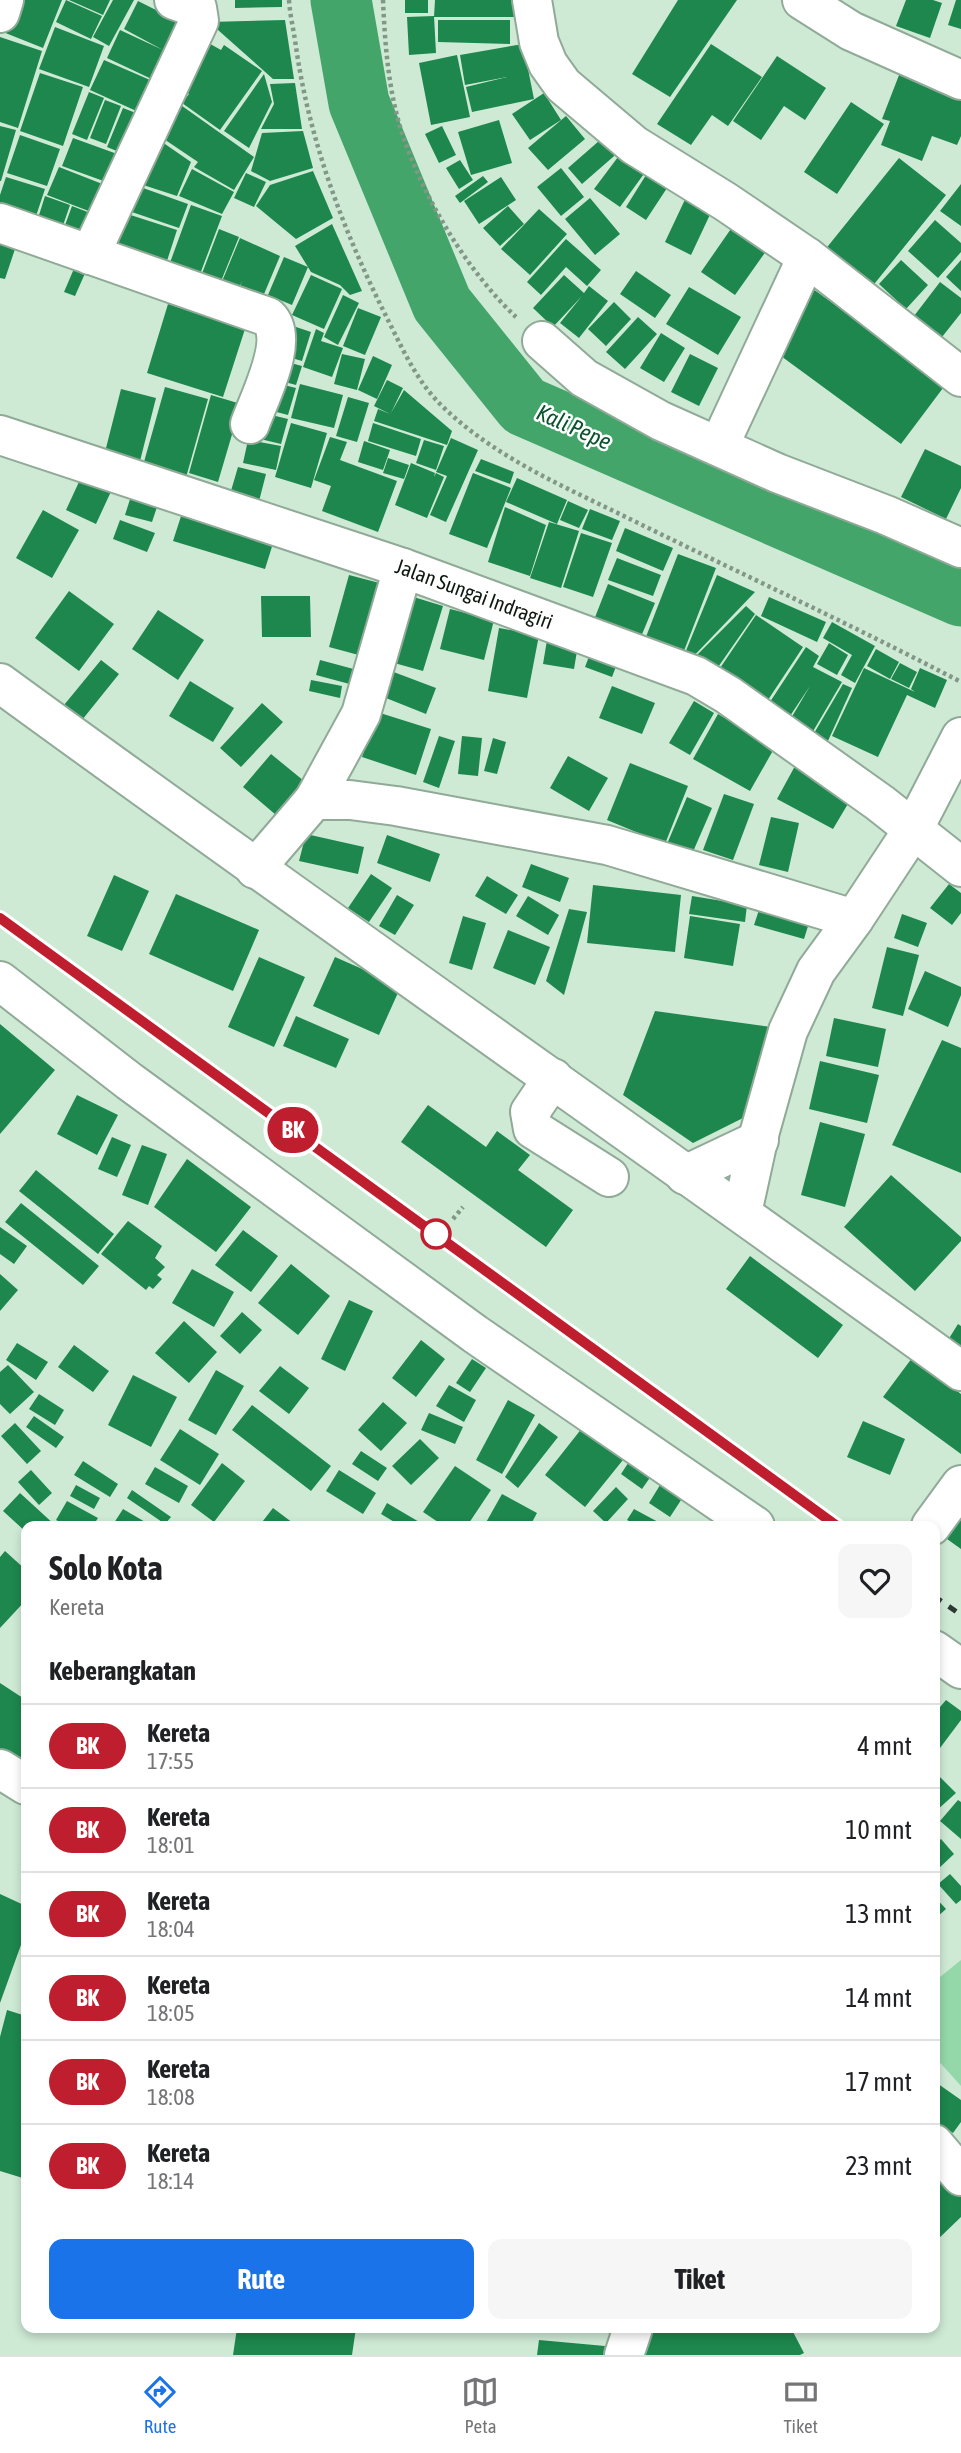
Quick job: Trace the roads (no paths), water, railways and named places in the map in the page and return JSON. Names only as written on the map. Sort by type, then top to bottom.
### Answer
[{"type":"street","points":[[0,13],[4,0]]},
{"type":"street","points":[[90,254],[199,21],[197,8],[174,0]]},
{"type":"street","points":[[532,0],[539,43],[548,64],[563,85],[634,145],[726,202],[807,257],[961,377]]},
{"type":"street","points":[[802,0],[851,31],[961,80]]},
{"type":"street","points":[[0,223],[268,317],[274,323],[277,350],[250,424]]},
{"type":"street","points":[[719,446],[807,257]]},
{"type":"street","points":[[542,341],[584,378],[661,421],[777,473],[961,548]]},
{"type":"street","name":"Jalan Sungai Indragiri","points":[[0,435],[404,568],[696,676],[728,695],[914,828],[961,867]]},
{"type":"street","points":[[255,869],[314,800],[360,714],[404,568]]},
{"type":"street","points":[[0,683],[255,869],[553,1078],[961,1371]]},
{"type":"street","points":[[742,1213],[758,1140],[788,1031],[816,971],[914,828],[961,737]]},
{"type":"street","points":[[314,800],[351,800],[396,806],[607,845],[854,919]]},
{"type":"street","points":[[0,981],[129,1081],[475,1334],[748,1521]]},
{"type":"street","points":[[553,1078],[530,1112],[533,1129],[609,1177]]},
{"type":"street","points":[[685,1175],[758,1140]]},
{"type":"street","points":[[935,1521],[961,1485]]},
{"type":"street","points":[[940,1654],[961,1669]]},
{"type":"street","points":[[0,1769],[21,1782]]},
{"type":"street","points":[[940,2151],[961,2176]]},
{"type":"street","points":[[624,2355],[631,2333]]},
{"type":"waterway","name":"Kali Pepe","points":[[341,0],[359,103],[442,304],[524,406],[961,596]]},
{"type":"railway","points":[[0,918],[830,1521]]},
{"type":"railway","points":[[940,1600],[961,1615]]},
{"type":"train","name":"BK","points":[[0,918],[830,1521]]}]
